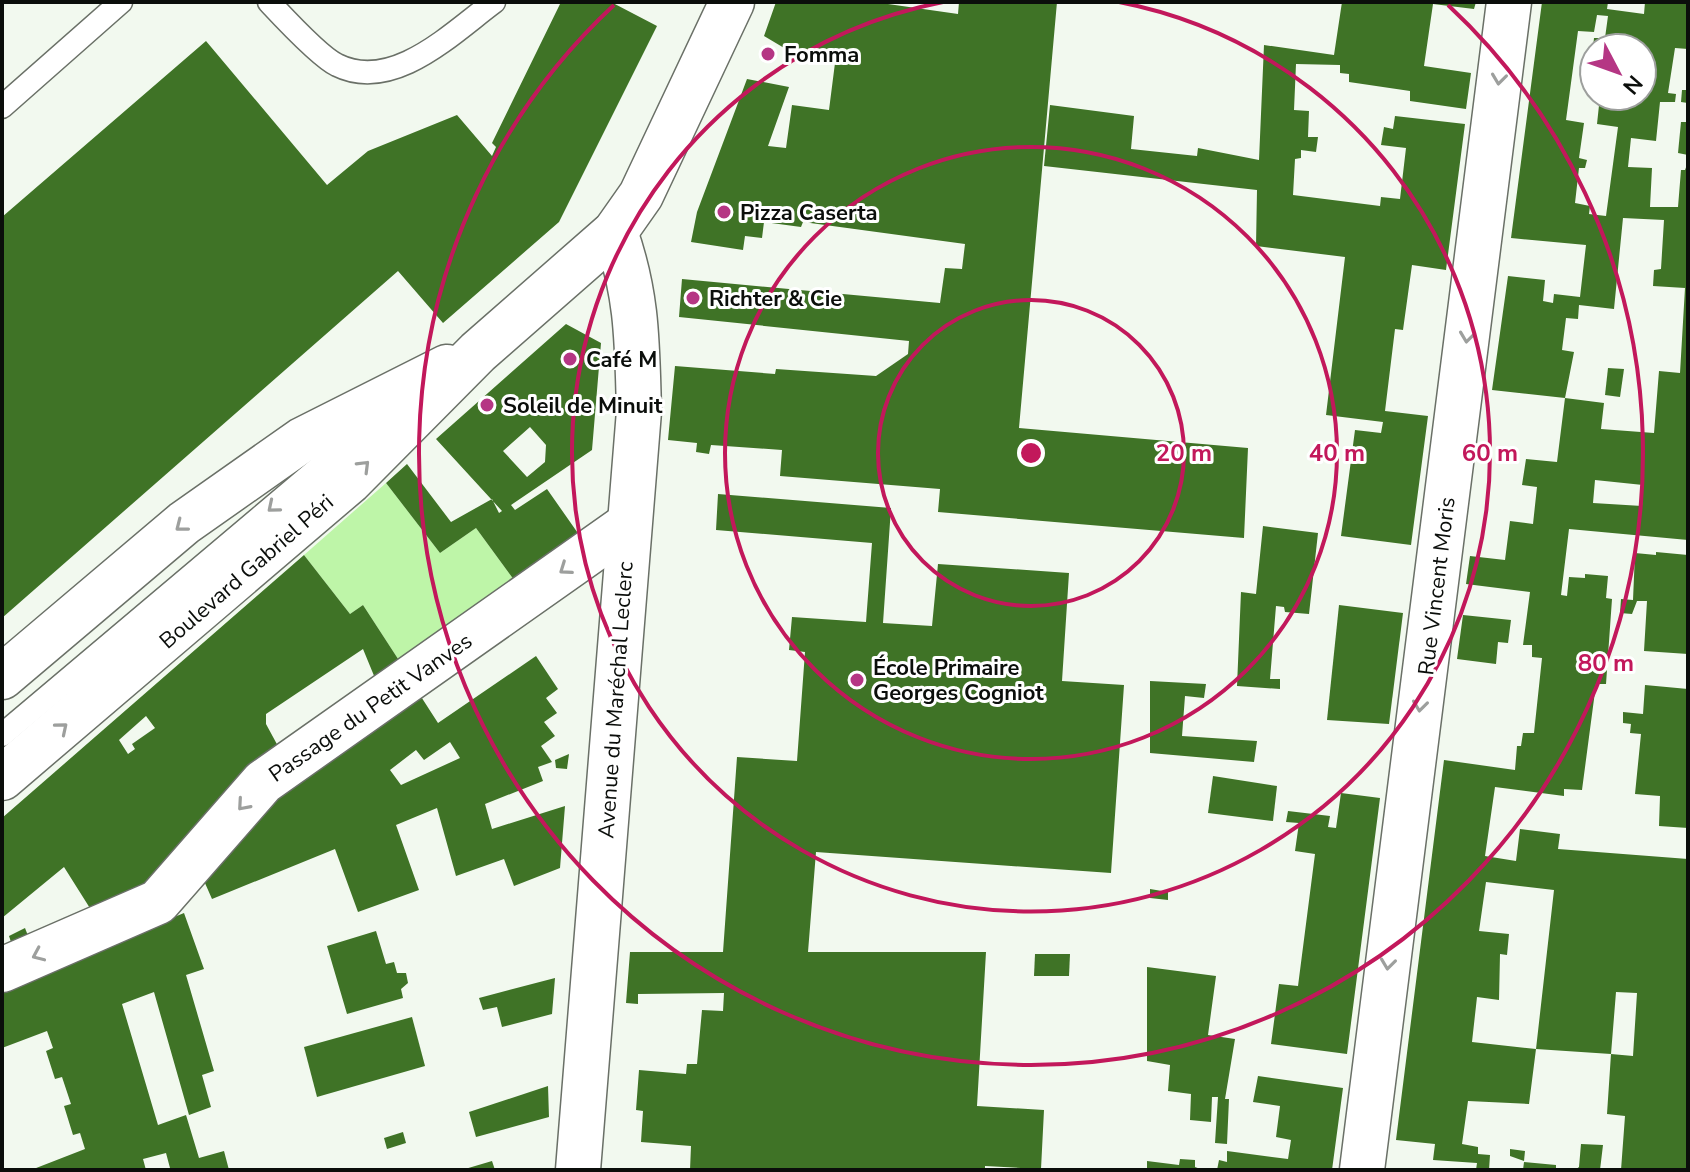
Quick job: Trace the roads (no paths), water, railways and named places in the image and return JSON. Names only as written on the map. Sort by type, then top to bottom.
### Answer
[{"type":"street","name":"Boulevard Gabriel Péri","points":[[2,778],[350,481],[478,352],[615,232],[641,195],[732,2]]},
{"type":"street","name":"Rue Vincent Moris","points":[[1362,1170],[1509,2]]},
{"type":"street","name":"Avenue du Maréchal Leclerc","points":[[578,1170],[639,411],[636,311],[615,232]]},
{"type":"street","name":"Boulevard Gabriel Péri","points":[[2,677],[184,523],[302,440],[478,352]]},
{"type":"street","name":"Passage du Petit Vanves","points":[[2,970],[158,902],[263,782],[629,524]]},
{"type":"lane","points":[[2,107],[121,2]]},
{"type":"lane","points":[[269,2],[337,65],[383,74],[434,47],[494,2]]},
{"type":"lane","name":"Boulevard Gabriel Péri","points":[[2,735],[328,460],[389,395]]},
{"type":"place","name":"Fomma","points":[[768,54]]},
{"type":"place","name":"Pizza Caserta","points":[[724,212]]},
{"type":"place","name":"Richter & Cie","points":[[693,298]]},
{"type":"place","name":"Café M","points":[[570,359]]},
{"type":"place","name":"Soleil de Minuit","points":[[487,405]]},
{"type":"place","name":"École Primaire Georges Cogniot","points":[[857,680]]}]
